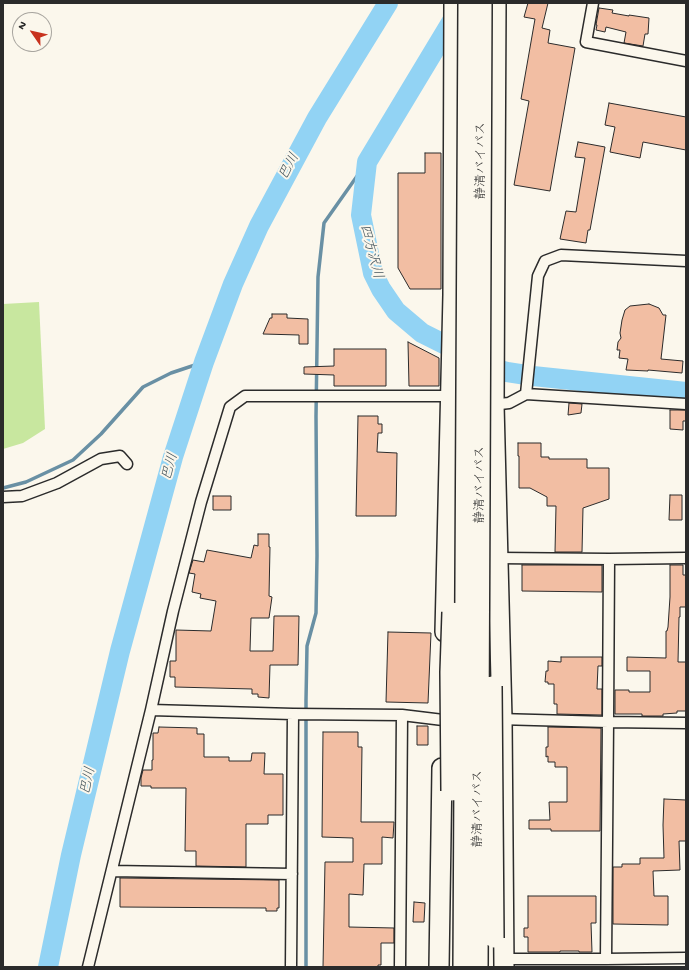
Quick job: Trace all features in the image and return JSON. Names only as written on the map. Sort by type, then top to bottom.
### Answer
[{"type":"highway","points":[[449,967],[451,790],[450,672],[457,492],[456,404],[452,295],[454,3]]},
{"type":"highway","name":"静清バイパス","points":[[464,967],[456,404],[468,3]]},
{"type":"highway","name":"静清バイパス","points":[[478,967],[487,400],[482,3]]},
{"type":"highway","points":[[496,3],[487,400],[491,473],[494,938],[501,964]]},
{"type":"highway","points":[[487,400],[497,558],[502,719],[501,964]]},
{"type":"highway","points":[[440,967],[443,720],[456,404]]},
{"type":"street","points":[[592,3],[586,42],[686,61]]},
{"type":"street","points":[[526,391],[538,276],[545,261],[561,255],[686,261]]},
{"type":"street","points":[[88,967],[151,710],[179,587],[201,502],[230,407],[245,396],[456,404],[487,400],[509,403],[526,391],[686,404]]},
{"type":"street","points":[[3,497],[22,496],[57,483],[101,459],[120,456],[127,464]]},
{"type":"street","points":[[497,558],[686,558]]},
{"type":"street","points":[[606,959],[609,559]]},
{"type":"street","points":[[151,710],[402,715],[443,720],[502,719],[608,722],[686,722]]},
{"type":"street","points":[[291,967],[293,714]]},
{"type":"street","points":[[400,967],[402,715]]},
{"type":"street","points":[[112,871],[292,874]]},
{"type":"street","points":[[501,964],[606,959],[686,958]]},
{"type":"green space","points":[[39,302],[45,429],[23,443],[3,449],[3,304]]},
{"type":"building","points":[[528,3],[548,3],[542,28],[550,30],[548,43],[575,48],[550,191],[514,185],[529,101],[521,99],[535,19],[524,17]]},
{"type":"building","points":[[599,8],[613,10],[612,13],[649,18],[648,34],[645,34],[643,46],[624,43],[626,32],[606,27],[605,32],[596,30]]},
{"type":"building","points":[[609,103],[686,117],[686,150],[643,142],[640,158],[610,152],[615,127],[605,125]]},
{"type":"building","points":[[578,142],[605,147],[590,230],[588,230],[586,243],[560,239],[566,211],[576,212],[585,158],[575,157]]},
{"type":"building","points":[[425,153],[441,153],[441,289],[410,289],[398,268],[398,173],[425,173]]},
{"type":"building","points":[[649,304],[659,308],[663,315],[666,315],[661,359],[683,361],[682,373],[626,370],[628,359],[619,358],[620,350],[617,350],[618,342],[621,338],[620,333],[625,310],[630,306]]},
{"type":"building","points":[[272,314],[287,314],[287,318],[308,319],[308,344],[299,344],[299,335],[263,334],[270,318],[272,318]]},
{"type":"building","points":[[408,342],[439,358],[439,386],[409,386]]},
{"type":"building","points":[[334,349],[386,349],[386,386],[334,386],[334,375],[304,374],[304,367],[334,366]]},
{"type":"building","points":[[569,403],[582,404],[581,413],[568,415]]},
{"type":"building","points":[[670,410],[686,410],[686,421],[683,421],[683,430],[670,429]]},
{"type":"building","points":[[358,416],[378,416],[378,424],[382,424],[382,433],[378,433],[377,452],[397,453],[396,516],[356,516]]},
{"type":"building","points":[[518,443],[541,443],[541,457],[549,457],[549,459],[587,459],[587,468],[609,468],[609,499],[583,508],[582,552],[555,552],[556,506],[547,506],[547,497],[530,488],[519,488]]},
{"type":"building","points":[[670,495],[682,495],[682,520],[669,520]]},
{"type":"building","points":[[213,496],[231,496],[231,510],[213,510]]},
{"type":"building","points":[[258,534],[269,534],[269,596],[272,597],[269,618],[251,618],[250,651],[273,651],[274,616],[299,616],[298,665],[270,665],[269,698],[258,697],[258,694],[252,694],[252,689],[175,687],[175,677],[170,677],[170,661],[176,661],[176,630],[211,631],[216,601],[200,598],[201,594],[192,592],[195,574],[189,573],[193,560],[204,562],[207,550],[251,558],[254,545],[258,546]]},
{"type":"building","points":[[522,565],[602,565],[602,592],[522,591]]},
{"type":"building","points":[[670,565],[683,565],[683,575],[686,575],[686,607],[680,607],[679,617],[678,662],[686,662],[686,711],[663,714],[663,716],[615,714],[615,690],[650,692],[650,671],[627,671],[627,657],[666,658],[666,631],[668,627],[670,597]]},
{"type":"building","points":[[388,632],[431,633],[428,703],[386,702]]},
{"type":"building","points":[[561,657],[602,657],[602,666],[598,666],[597,689],[602,689],[602,715],[557,714],[557,704],[554,704],[554,684],[548,684],[548,682],[545,682],[546,671],[548,671],[548,661],[561,662]]},
{"type":"building","points":[[417,726],[428,726],[428,745],[417,745]]},
{"type":"building","points":[[159,727],[197,728],[197,734],[204,734],[204,757],[229,757],[229,761],[251,761],[252,753],[265,753],[264,774],[283,774],[283,815],[268,815],[268,824],[246,824],[246,867],[196,866],[196,851],[185,851],[186,788],[151,788],[151,786],[141,786],[143,770],[152,770],[153,733],[158,733]]},
{"type":"building","points":[[548,727],[601,728],[600,831],[551,831],[551,829],[529,829],[529,820],[550,820],[549,802],[567,802],[567,767],[555,767],[555,762],[548,762],[548,756],[546,757],[546,747],[548,747]]},
{"type":"building","points":[[323,732],[358,732],[358,747],[362,747],[361,822],[394,822],[393,838],[382,837],[382,864],[364,864],[363,895],[349,894],[349,927],[394,928],[394,943],[381,943],[381,965],[378,965],[378,967],[323,967],[325,862],[353,862],[353,838],[322,837]]},
{"type":"building","points":[[664,799],[686,800],[686,841],[679,841],[680,870],[653,871],[654,896],[668,896],[668,925],[613,924],[613,867],[622,867],[622,864],[640,864],[640,858],[664,858]]},
{"type":"building","points":[[120,878],[279,880],[279,908],[277,908],[277,911],[266,911],[266,908],[120,907]]},
{"type":"building","points":[[528,896],[596,896],[596,923],[591,923],[592,952],[528,952],[528,937],[524,937],[524,928],[528,928]]},
{"type":"building","points":[[414,902],[425,903],[424,922],[413,922]]},
{"type":"waterway","name":"巴川","points":[[48,967],[71,855],[120,651],[173,457],[204,362],[233,284],[259,226],[317,118],[388,3]]},
{"type":"waterway","name":"四方沢川","points":[[458,11],[367,162],[361,215],[373,273],[381,289],[396,311],[422,333],[492,368],[533,376],[686,392]]},
{"type":"waterway","points":[[306,967],[306,700],[307,646],[316,613],[318,277],[324,223],[367,162]]},
{"type":"waterway","points":[[3,488],[26,482],[73,460],[101,434],[143,387],[171,373],[204,362]]}]
